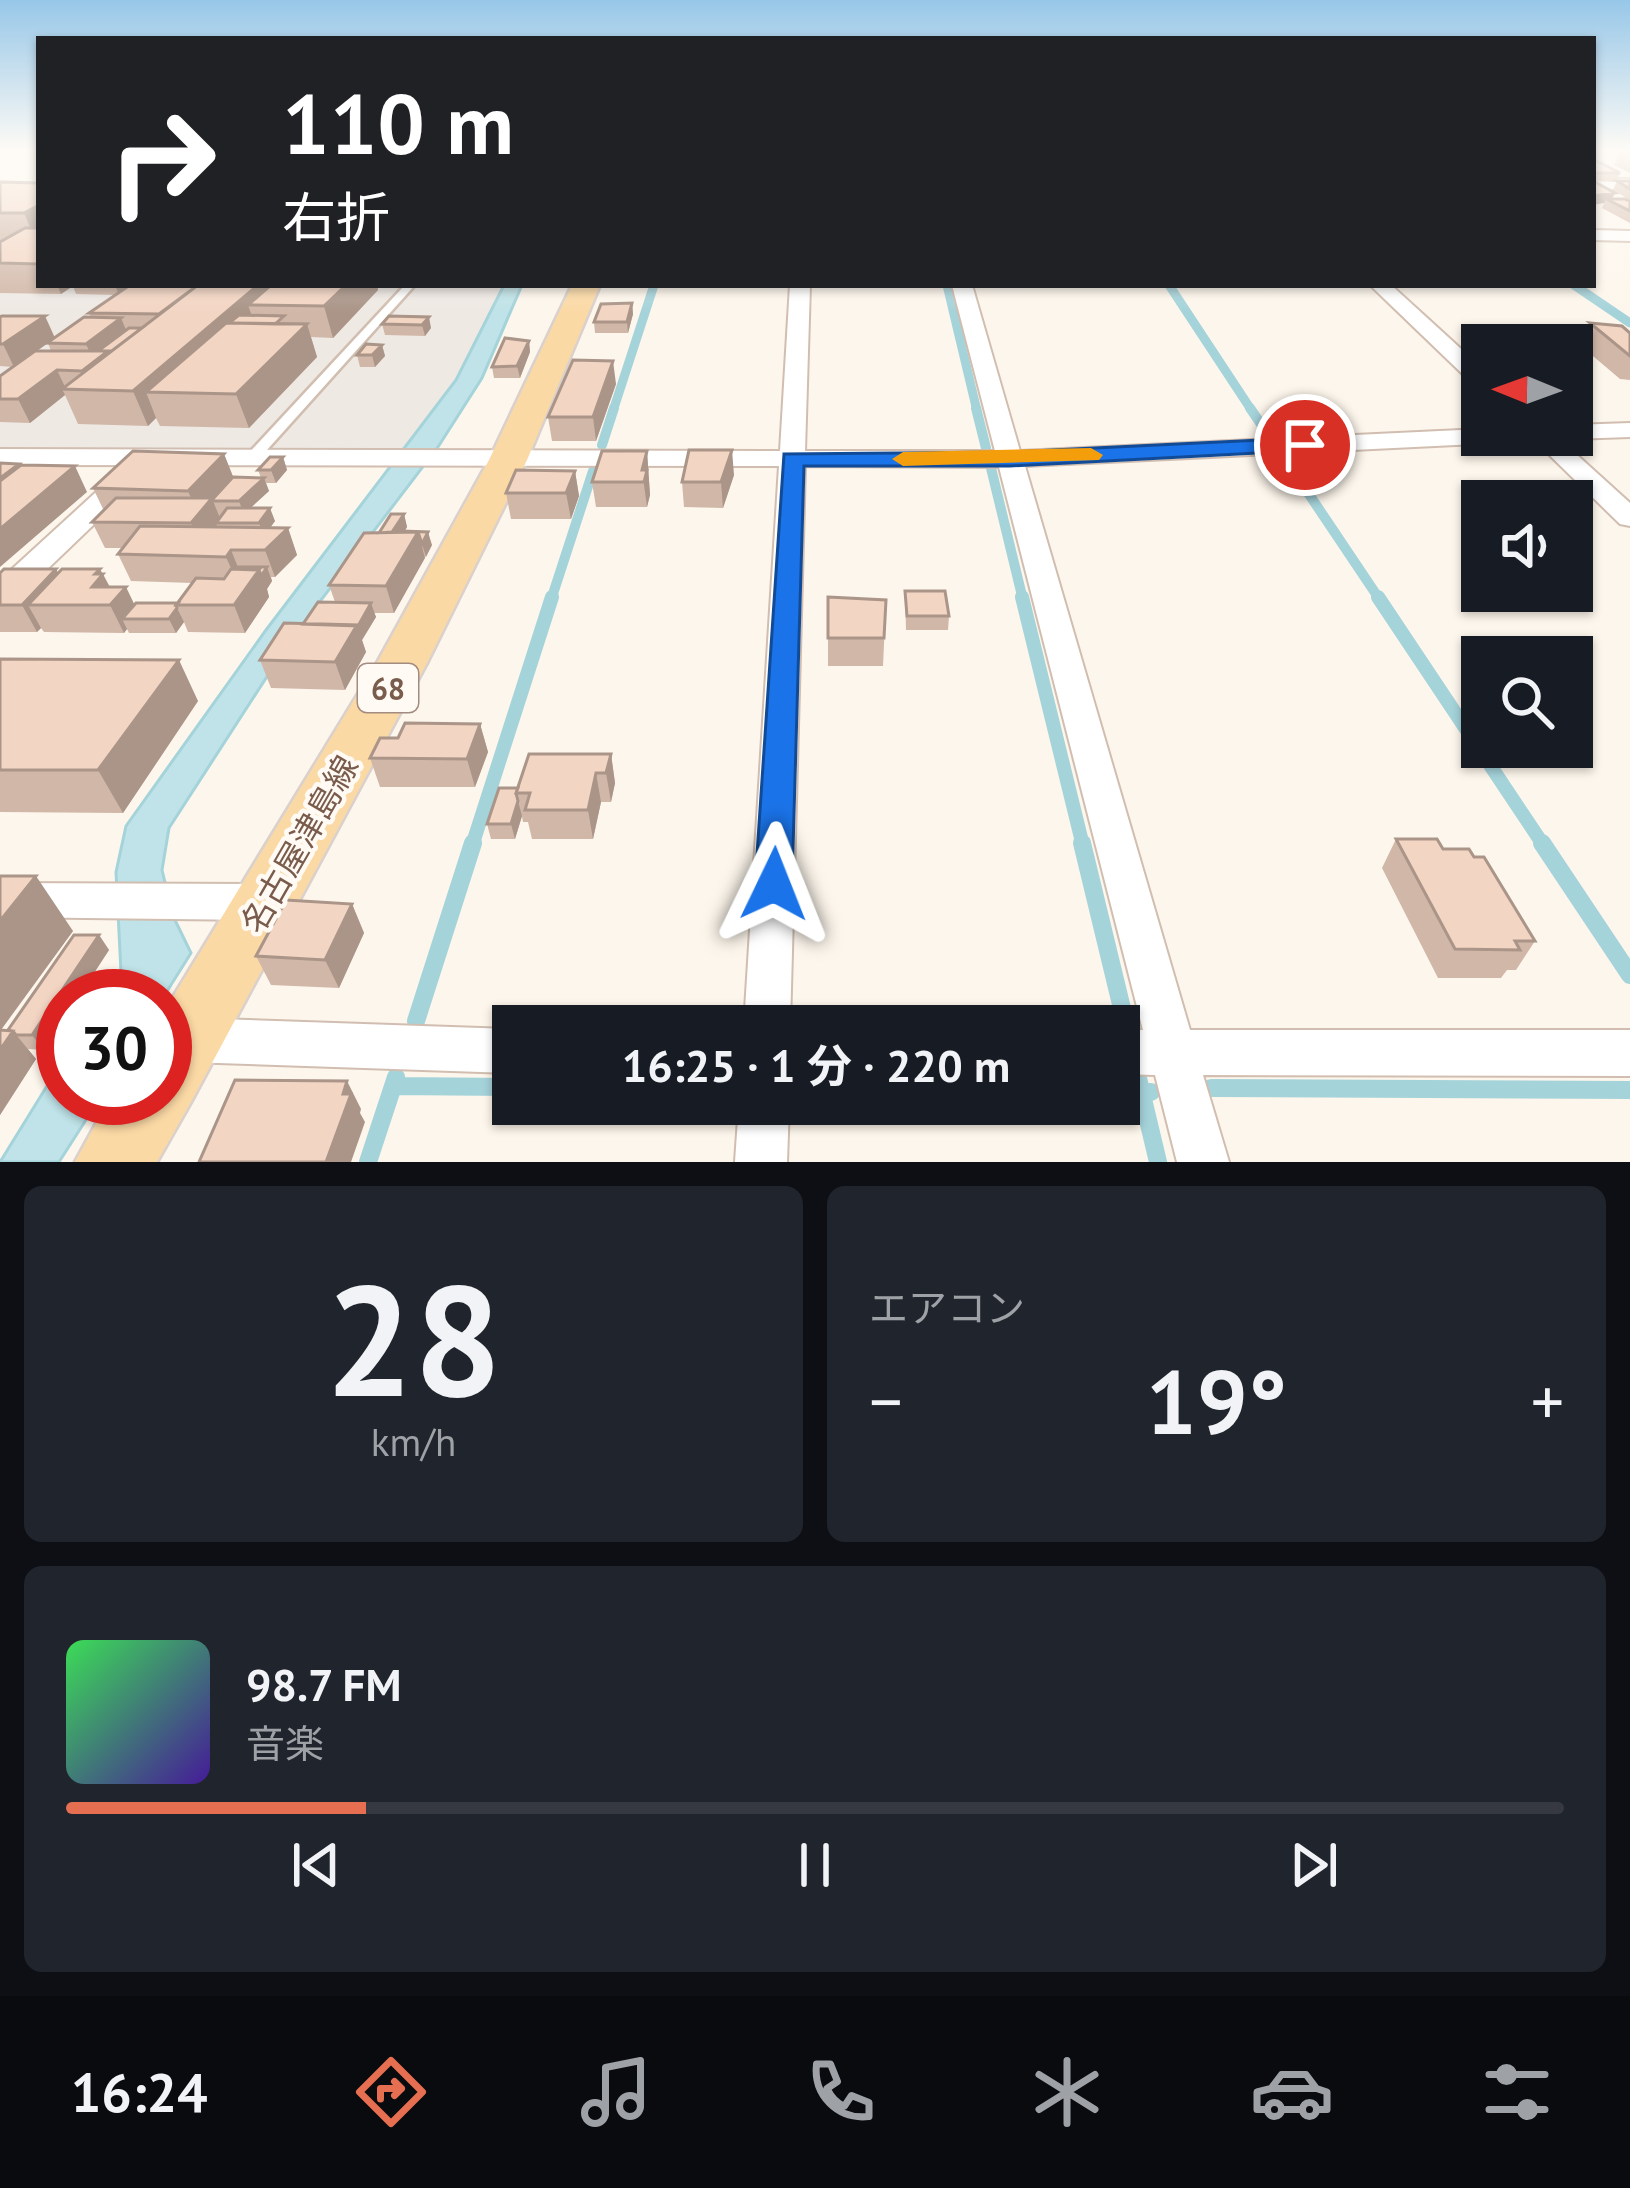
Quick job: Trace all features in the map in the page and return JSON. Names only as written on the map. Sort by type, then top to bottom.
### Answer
[{"type":"main road","name":"名古屋津島線","points":[[192,1030],[404,661],[508,460],[585,288]]},
{"type":"main road","name":"名古屋津島線","points":[[114,1162],[136,1125]]},
{"type":"street","points":[[1596,236],[1630,236]]},
{"type":"street","points":[[768,1005],[800,288]]},
{"type":"street","points":[[963,288],[1202,1162]]},
{"type":"street","points":[[1383,288],[1461,360]]},
{"type":"street","points":[[1593,432],[1630,430]]},
{"type":"street","points":[[0,457],[1010,459],[1461,438]]},
{"type":"street","points":[[1564,456],[1630,518]]},
{"type":"street","points":[[0,597],[149,458]]},
{"type":"street","points":[[0,900],[266,902]]},
{"type":"street","points":[[192,1071],[492,1052]]},
{"type":"street","points":[[1140,1052],[1630,1053]]},
{"type":"street","points":[[761,1162],[763,1125]]},
{"type":"lane","points":[[252,458],[407,288]]},
{"type":"shaded area","points":[[0,204],[36,279],[36,288],[502,288],[456,380],[406,450],[0,448]]},
{"type":"water","points":[[502,288],[521,288],[482,378],[438,447],[292,638],[169,828],[162,870],[173,916],[191,953],[181,969],[121,969],[116,872],[126,826],[266,630],[456,380]]},
{"type":"water","points":[[36,1104],[36,1125],[83,1125],[59,1162],[0,1162]]},
{"type":"building","points":[[0,204],[36,204],[24,213],[0,213]]},
{"type":"building","points":[[25,228],[36,228],[36,264],[0,263],[0,242]]},
{"type":"building","points":[[126,288],[194,288],[159,314],[89,313]]},
{"type":"building","points":[[194,288],[254,288],[133,391],[62,389]]},
{"type":"building","points":[[268,288],[343,288],[324,306],[248,305]]},
{"type":"building","points":[[632,303],[627,322],[594,322],[601,304]]},
{"type":"building","points":[[239,315],[284,316],[275,324],[229,323]]},
{"type":"building","points":[[2,316],[45,316],[0,344]]},
{"type":"building","points":[[389,316],[429,317],[422,325],[382,324]]},
{"type":"building","points":[[84,317],[121,318],[86,344],[47,343]]},
{"type":"building","points":[[226,323],[307,324],[236,394],[146,392]]},
{"type":"building","points":[[1590,323],[1622,326],[1630,333],[1630,356],[1593,324]]},
{"type":"building","points":[[129,328],[142,328],[109,353],[98,351]]},
{"type":"building","points":[[505,338],[529,341],[517,366],[492,367]]},
{"type":"building","points":[[366,344],[382,345],[372,355],[357,355]]},
{"type":"building","points":[[35,351],[108,351],[82,371],[57,370],[18,399],[0,399],[0,376]]},
{"type":"building","points":[[573,360],[613,361],[593,417],[548,417]]},
{"type":"building","points":[[689,450],[732,450],[721,482],[682,482]]},
{"type":"building","points":[[133,451],[224,454],[188,491],[93,488]]},
{"type":"building","points":[[602,451],[647,451],[644,482],[592,482]]},
{"type":"building","points":[[270,457],[283,457],[271,470],[258,470]]},
{"type":"building","points":[[0,463],[19,464],[0,478]]},
{"type":"building","points":[[21,465],[75,466],[0,529],[0,481]]},
{"type":"building","points":[[516,470],[575,471],[566,493],[506,493]]},
{"type":"building","points":[[233,477],[264,478],[239,501],[211,501]]},
{"type":"building","points":[[116,498],[212,498],[191,523],[92,522]]},
{"type":"building","points":[[227,508],[270,508],[259,523],[216,523]]},
{"type":"building","points":[[391,514],[404,514],[392,532],[379,533]]},
{"type":"building","points":[[140,526],[288,528],[265,550],[231,550],[226,557],[118,554]]},
{"type":"building","points":[[418,532],[386,586],[329,585],[364,533]]},
{"type":"building","points":[[237,567],[267,567],[261,576],[259,570]]},
{"type":"building","points":[[4,569],[56,569],[22,605],[0,605]]},
{"type":"building","points":[[62,569],[100,569],[95,574],[103,574],[92,587],[126,587],[110,605],[28,605]]},
{"type":"building","points":[[231,569],[259,570],[234,605],[176,605],[196,578],[224,579]]},
{"type":"building","points":[[905,591],[945,591],[949,616],[907,616]]},
{"type":"building","points":[[828,597],[886,600],[884,638],[828,638]]},
{"type":"building","points":[[318,602],[371,603],[358,626],[303,624]]},
{"type":"building","points":[[136,603],[178,603],[169,619],[122,619]]},
{"type":"building","points":[[284,623],[357,625],[335,662],[260,660]]},
{"type":"building","points":[[0,659],[179,660],[98,770],[0,770]]},
{"type":"building","points":[[405,723],[480,724],[467,759],[370,758],[380,738],[398,738]]},
{"type":"building","points":[[529,754],[611,754],[606,773],[596,773],[588,810],[525,810],[530,793],[516,793]]},
{"type":"building","points":[[499,788],[518,788],[511,824],[487,824]]},
{"type":"building","points":[[1396,839],[1437,839],[1443,849],[1469,849],[1474,857],[1484,857],[1535,941],[1515,941],[1520,950],[1455,949]]},
{"type":"building","points":[[0,876],[36,876],[0,921]]},
{"type":"building","points":[[286,900],[352,904],[325,960],[256,956]]},
{"type":"building","points":[[74,935],[99,935],[76,969],[50,969]]},
{"type":"building","points":[[36,990],[32,1035],[8,1030]]},
{"type":"building","points":[[0,1030],[13,1031],[0,1050]]},
{"type":"building","points":[[235,1080],[347,1081],[343,1094],[351,1094],[326,1162],[199,1162]]},
{"type":"waterway","points":[[613,411],[653,288]]},
{"type":"waterway","points":[[948,288],[977,411]]},
{"type":"waterway","points":[[1171,288],[1251,409]]},
{"type":"waterway","points":[[1578,288],[1630,323]]},
{"type":"waterway","points":[[602,445],[614,408]]},
{"type":"waterway","points":[[976,408],[986,448]]},
{"type":"waterway","points":[[1251,409],[1269,436]]},
{"type":"waterway","points":[[1282,454],[1380,600]]},
{"type":"waterway","points":[[991,468],[1023,600]]},
{"type":"waterway","points":[[551,600],[593,471]]},
{"type":"waterway","points":[[472,846],[552,597]]},
{"type":"waterway","points":[[1022,597],[1083,846]]},
{"type":"waterway","points":[[1380,600],[1630,975]]},
{"type":"waterway","points":[[416,1021],[473,843]]},
{"type":"waterway","points":[[1082,843],[1121,1005]]},
{"type":"waterway","points":[[393,1086],[396,1077]]},
{"type":"waterway","points":[[368,1162],[393,1086]]},
{"type":"waterway","points":[[393,1086],[492,1087]]},
{"type":"waterway","points":[[1140,1086],[1141,1092]]},
{"type":"waterway","points":[[1211,1088],[1630,1090]]},
{"type":"waterway","points":[[1141,1092],[1151,1092]]},
{"type":"waterway","points":[[1141,1092],[1158,1162]]},
{"type":"slow traffic","points":[[903,459],[1091,455]]},
{"type":"route","points":[[774,884],[792,459],[1010,459],[1305,445]]}]
